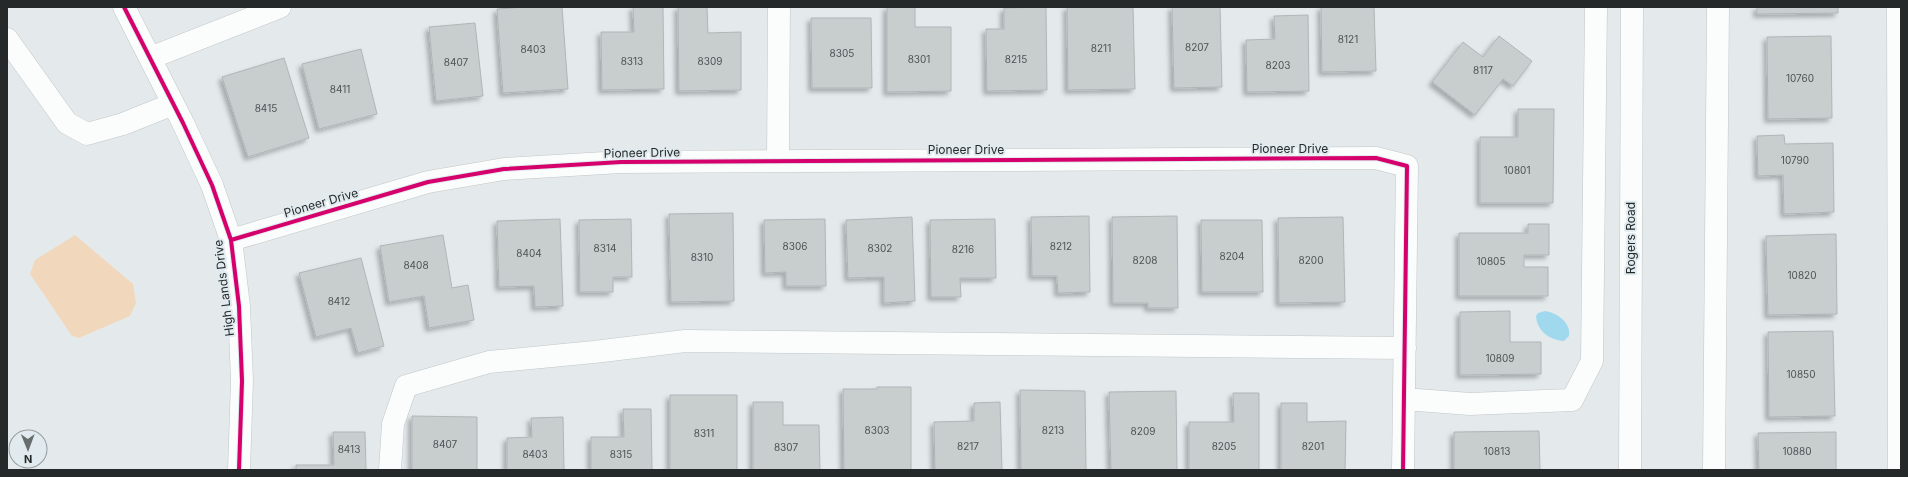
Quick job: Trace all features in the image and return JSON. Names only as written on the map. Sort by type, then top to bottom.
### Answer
[{"type":"street","name":"High Lands Drive","points":[[124,7],[212,185],[231,240],[239,306],[242,381],[239,470]]},
{"type":"street","points":[[150,58],[280,7]]},
{"type":"street","points":[[778,162],[779,7]]},
{"type":"street","points":[[1404,400],[1470,404],[1572,400],[1592,361],[1596,7]]},
{"type":"street","name":"Rogers Road","points":[[1630,470],[1632,7]]},
{"type":"street","points":[[1714,470],[1718,7]]},
{"type":"street","points":[[1898,7],[1900,194],[1899,470]]},
{"type":"street","points":[[7,40],[67,123],[86,134],[122,124],[173,104]]},
{"type":"street","name":"Pioneer Drive","points":[[231,240],[428,182],[504,169],[621,162],[1376,158],[1407,166],[1403,470]]},
{"type":"street","points":[[390,470],[394,424],[406,386],[489,362],[594,352],[685,341],[1405,348]]},
{"type":"shaded area","points":[[75,235],[133,284],[136,303],[130,316],[79,338],[72,336],[30,274],[35,260]]},
{"type":"water","points":[[1545,311],[1558,316],[1568,326],[1569,336],[1564,341],[1553,339],[1541,330],[1536,316],[1538,313]]},
{"type":"building","points":[[562,7],[568,89],[503,93],[497,9]]},
{"type":"building","points":[[633,7],[663,7],[664,89],[602,90],[601,32],[634,32]]},
{"type":"building","points":[[678,7],[707,7],[708,33],[741,32],[741,90],[679,91]]},
{"type":"building","points":[[887,7],[915,7],[915,27],[951,27],[951,91],[887,92]]},
{"type":"building","points":[[1046,7],[1047,90],[987,91],[986,29],[1004,29],[1004,8]]},
{"type":"building","points":[[1067,7],[1133,7],[1135,89],[1068,90]]},
{"type":"building","points":[[1172,7],[1220,7],[1222,87],[1174,88]]},
{"type":"building","points":[[1321,7],[1374,7],[1376,71],[1322,72]]},
{"type":"building","points":[[1757,7],[1838,7],[1838,13],[1757,14]]},
{"type":"building","points":[[1308,15],[1309,91],[1247,92],[1246,40],[1275,39],[1274,16]]},
{"type":"building","points":[[811,18],[871,18],[872,88],[812,88]]},
{"type":"building","points":[[475,23],[483,96],[436,101],[429,27]]},
{"type":"building","points":[[1499,36],[1532,61],[1513,86],[1503,79],[1475,115],[1432,82],[1463,42],[1483,57]]},
{"type":"building","points":[[1831,36],[1832,118],[1768,119],[1767,37]]},
{"type":"building","points":[[361,49],[377,114],[319,129],[302,64]]},
{"type":"building","points":[[284,58],[309,138],[248,157],[222,77]]},
{"type":"building","points":[[1518,109],[1554,109],[1553,203],[1480,203],[1480,137],[1518,137]]},
{"type":"building","points":[[1784,135],[1785,144],[1833,143],[1834,212],[1784,214],[1783,175],[1758,176],[1757,136]]},
{"type":"building","points":[[733,213],[734,301],[671,302],[669,214]]},
{"type":"building","points":[[1089,216],[1090,292],[1058,293],[1057,276],[1032,276],[1031,217]]},
{"type":"building","points":[[1177,216],[1178,308],[1148,308],[1148,303],[1113,303],[1112,217]]},
{"type":"building","points":[[912,217],[915,301],[884,303],[884,277],[848,278],[846,220]]},
{"type":"building","points":[[1343,217],[1345,302],[1279,303],[1278,218]]},
{"type":"building","points":[[560,219],[563,306],[535,307],[534,286],[499,287],[497,221]]},
{"type":"building","points":[[631,219],[632,277],[613,277],[613,292],[580,292],[579,220]]},
{"type":"building","points":[[825,219],[826,286],[786,286],[786,272],[765,273],[764,220]]},
{"type":"building","points":[[995,219],[996,278],[960,278],[961,297],[931,297],[930,220]]},
{"type":"building","points":[[1201,220],[1262,220],[1263,292],[1202,292]]},
{"type":"building","points":[[1528,224],[1549,224],[1549,255],[1524,255],[1524,267],[1548,267],[1548,296],[1459,296],[1459,233],[1528,233]]},
{"type":"building","points":[[1836,234],[1837,314],[1768,315],[1766,236]]},
{"type":"building","points":[[443,235],[452,288],[468,285],[474,320],[429,328],[424,296],[389,302],[380,246]]},
{"type":"building","points":[[361,258],[384,346],[358,353],[351,328],[316,337],[299,273]]},
{"type":"building","points":[[1510,311],[1510,342],[1541,342],[1541,374],[1460,375],[1460,312]]},
{"type":"building","points":[[1833,331],[1835,416],[1769,417],[1768,332]]},
{"type":"building","points":[[877,387],[911,387],[911,470],[844,470],[843,389],[877,389]]},
{"type":"building","points":[[1020,390],[1085,391],[1086,470],[1021,470]]},
{"type":"building","points":[[1176,391],[1177,470],[1111,470],[1109,392]]},
{"type":"building","points":[[1233,393],[1259,393],[1259,470],[1189,470],[1189,422],[1234,422]]},
{"type":"building","points":[[670,395],[737,395],[737,470],[670,470]]},
{"type":"building","points":[[753,402],[783,402],[783,425],[819,425],[820,470],[753,470]]},
{"type":"building","points":[[1000,402],[1002,470],[935,470],[934,422],[974,421],[974,403]]},
{"type":"building","points":[[1281,403],[1307,403],[1307,422],[1346,421],[1345,470],[1281,470]]},
{"type":"building","points":[[623,409],[651,409],[652,470],[591,470],[591,437],[624,437]]},
{"type":"building","points":[[412,416],[477,417],[477,470],[412,470]]},
{"type":"building","points":[[563,417],[564,470],[507,470],[507,438],[532,437],[531,418]]},
{"type":"building","points":[[1539,431],[1540,470],[1454,470],[1454,432]]},
{"type":"building","points":[[333,432],[365,432],[366,470],[296,470],[296,465],[334,465]]},
{"type":"building","points":[[1836,432],[1836,470],[1759,470],[1758,433]]},
{"type":"cycle path","points":[[124,7],[183,123],[212,185],[231,240],[239,306],[242,381],[239,470]]},
{"type":"cycle path","points":[[231,240],[428,182],[504,169],[621,162],[1376,158],[1407,166],[1403,470]]}]
